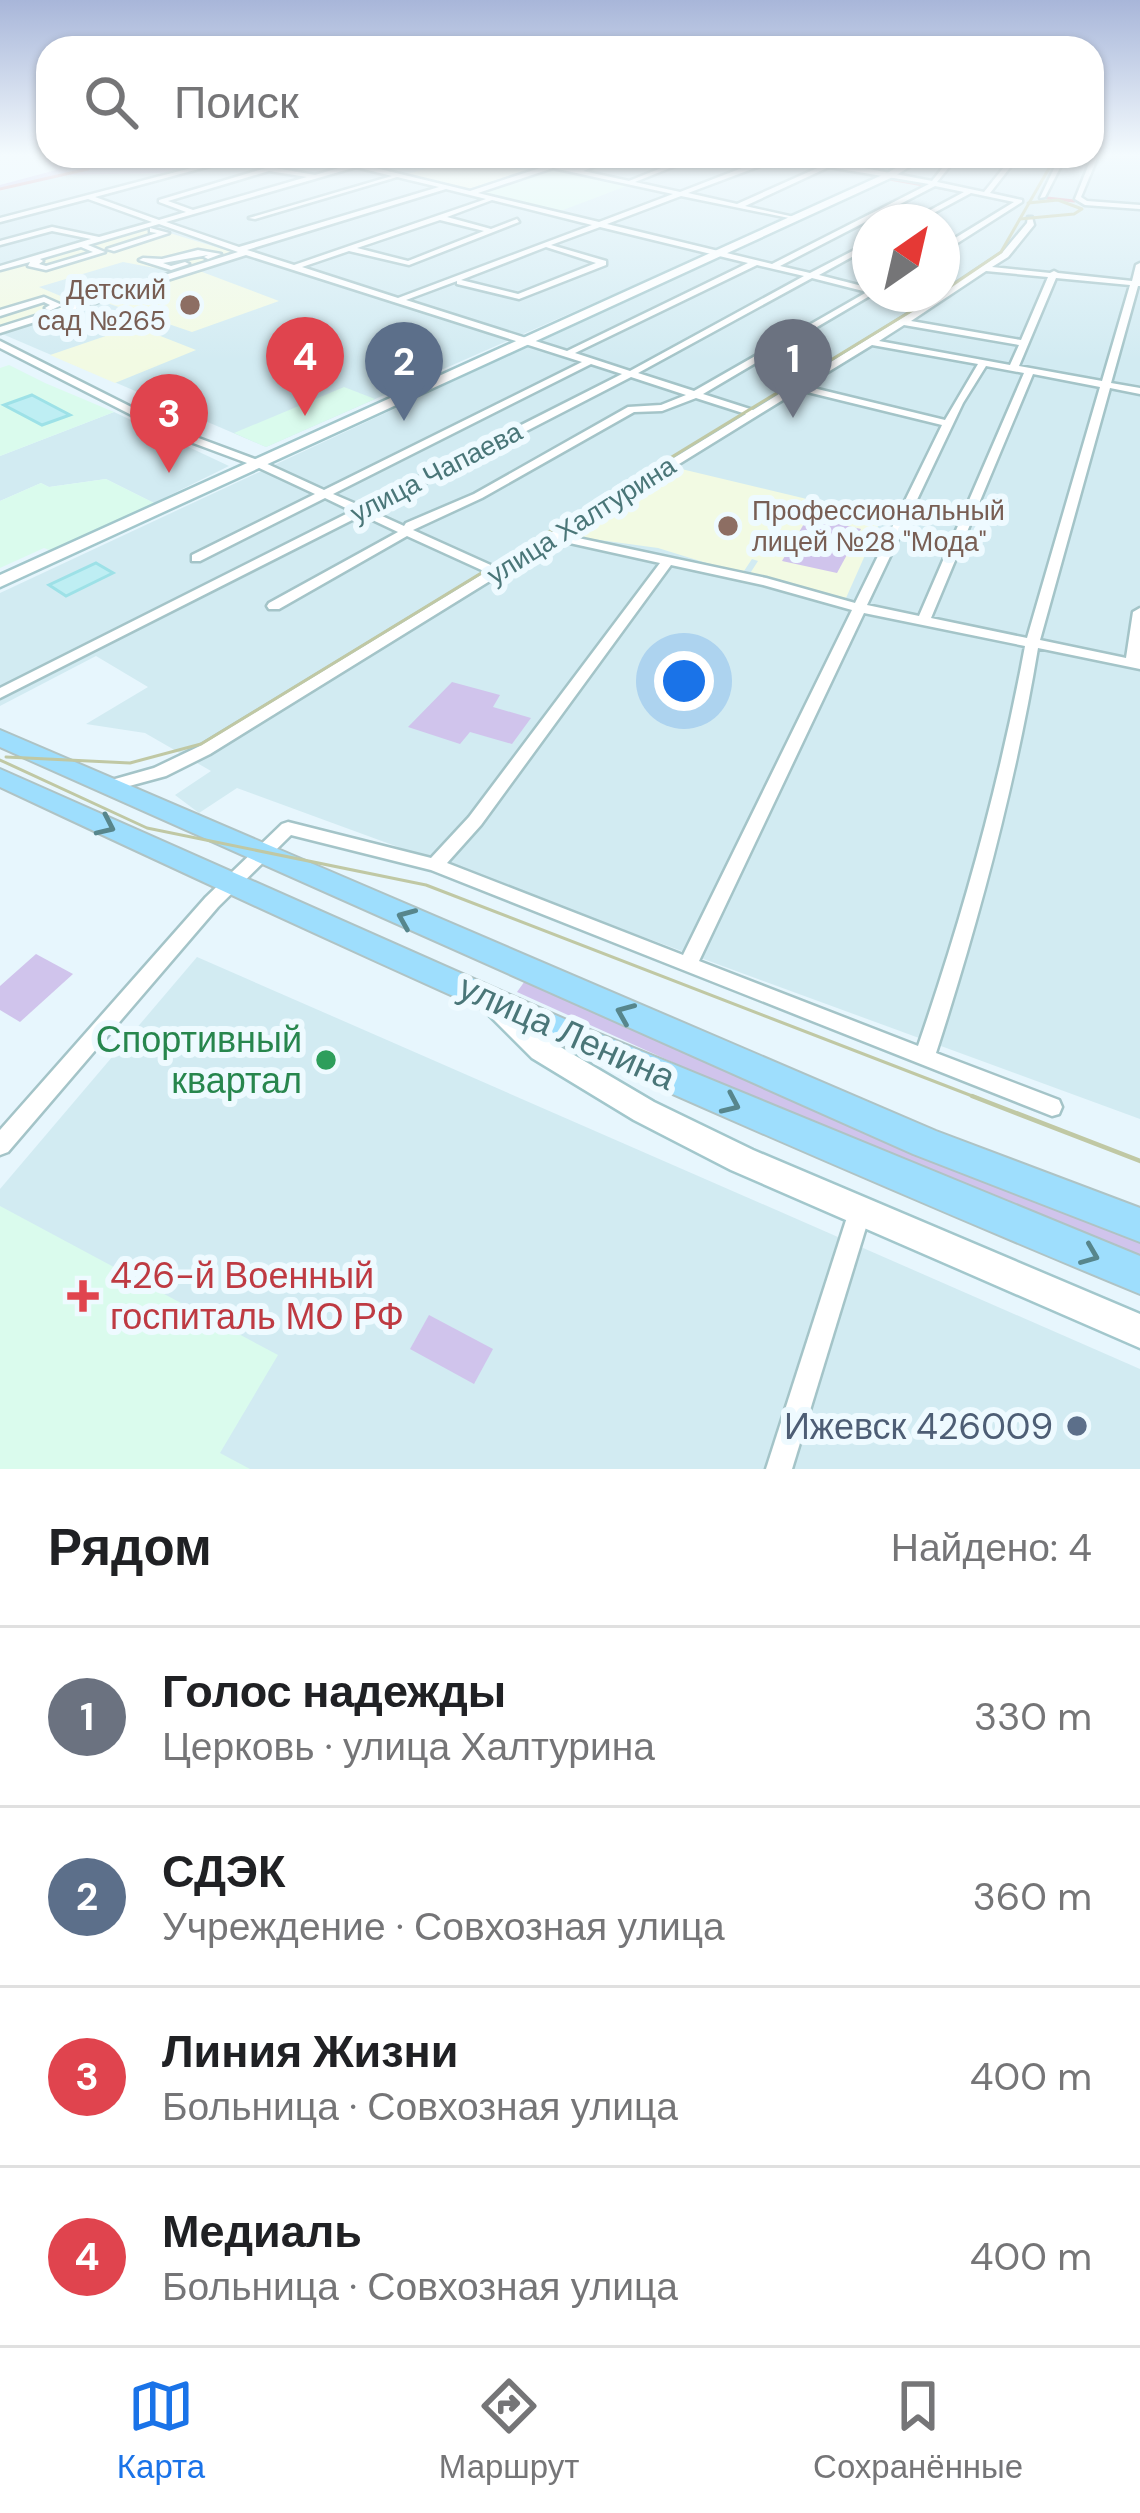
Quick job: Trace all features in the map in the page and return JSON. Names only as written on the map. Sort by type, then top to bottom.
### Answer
[{"type":"main road","name":"улица Ленина","points":[[0,738],[925,1143],[1140,1225]]},
{"type":"main road","name":"улица Ленина","points":[[0,777],[900,1179],[1140,1275]]},
{"type":"main road","points":[[489,998],[513,964]]},
{"type":"street","points":[[1,274],[153,223]]},
{"type":"street","points":[[161,223],[626,376],[754,413]]},
{"type":"street","points":[[0,326],[331,223]]},
{"type":"street","points":[[293,268],[424,223]]},
{"type":"street","points":[[461,223],[492,231]]},
{"type":"street","points":[[349,248],[409,263],[513,223]]},
{"type":"street","points":[[587,223],[852,287]]},
{"type":"street","points":[[397,301],[609,223]]},
{"type":"street","points":[[0,583],[783,223]]},
{"type":"street","points":[[772,267],[858,223]]},
{"type":"street","name":"улица Халтурина","points":[[960,285],[1005,255],[1031,223]]},
{"type":"street","points":[[284,227],[300,232]]},
{"type":"street","points":[[0,243],[52,229],[100,252],[46,268],[31,264],[1,274]]},
{"type":"street","points":[[91,244],[152,229],[168,232],[111,249]]},
{"type":"street","points":[[458,281],[519,297],[603,262],[547,247]]},
{"type":"street","points":[[143,260],[158,264],[204,250],[220,255]]},
{"type":"street","name":"улица Чапаева","points":[[0,694],[626,376],[852,254]]},
{"type":"street","points":[[565,355],[754,263]]},
{"type":"street","points":[[924,1058],[949,985],[1023,700],[1033,640],[1140,265]]},
{"type":"street","points":[[986,269],[1138,284]]},
{"type":"street","points":[[1013,369],[1054,273]]},
{"type":"street","points":[[0,313],[44,299],[58,304],[0,326]]},
{"type":"street","points":[[274,606],[406,532],[410,525],[478,496],[632,409],[662,408],[694,395],[852,303]]},
{"type":"street","name":"улица Халтурина","points":[[107,787],[160,772],[206,750],[918,312]]},
{"type":"street","points":[[903,322],[1024,343]]},
{"type":"street","points":[[871,342],[1140,391]]},
{"type":"street","points":[[0,344],[173,432],[259,464],[496,572]]},
{"type":"street","points":[[196,558],[588,362]]},
{"type":"street","points":[[688,964],[982,364]]},
{"type":"street","points":[[925,618],[1029,372]]},
{"type":"street","points":[[796,387],[949,424]]},
{"type":"street","points":[[553,536],[1136,664],[1140,613]]},
{"type":"street","points":[[435,865],[475,821],[668,560]]},
{"type":"street","points":[[0,1145],[108,1018],[288,827],[435,865],[1052,1107]]},
{"type":"street","points":[[489,998],[542,1050],[644,1111],[860,1211],[1140,1330]]},
{"type":"street","points":[[779,1469],[860,1211]]},
{"type":"shaded area","points":[[0,223],[777,223],[266,447],[0,333]]},
{"type":"shaded area","points":[[793,223],[852,223],[852,312],[960,312],[960,223],[1140,223],[1140,1119],[237,788],[199,813],[175,795],[211,771],[145,733],[86,724],[148,687],[96,656],[0,706],[0,593]]},
{"type":"shaded area","points":[[150,227],[232,252],[171,271],[123,262],[39,287],[75,302],[0,326],[0,270]]},
{"type":"shaded area","name":"Детский сад №265","points":[[197,270],[279,301],[192,332],[101,301]]},
{"type":"shaded area","points":[[135,326],[196,350],[115,383],[50,355]]},
{"type":"shaded area","points":[[9,365],[114,412],[0,456],[0,368]]},
{"type":"shaded area","points":[[344,387],[375,399],[266,447],[234,433]]},
{"type":"shaded area","points":[[114,412],[229,466],[154,503],[106,479],[49,487],[41,483],[0,501],[0,456]]},
{"type":"shaded area","name":"Профессиональный лицей №28 \"Мода\"","points":[[673,467],[882,517],[846,598],[749,575],[758,561],[752,559],[742,574],[658,548],[563,535]]},
{"type":"shaded area","points":[[106,479],[154,503],[52,551],[44,548],[0,568],[0,501],[41,483],[49,487]]},
{"type":"shaded area","points":[[808,517],[861,529],[837,573],[782,561]]},
{"type":"shaded area","points":[[452,682],[500,695],[493,707],[531,718],[512,744],[470,732],[460,744],[408,727]]},
{"type":"shaded area","points":[[36,954],[73,974],[20,1022],[0,1010],[0,986]]},
{"type":"shaded area","points":[[197,957],[1140,1369],[1140,1469],[0,1469],[0,1189]]},
{"type":"shaded area","points":[[527,978],[1140,1240],[1140,1262],[856,1145],[517,992]]},
{"type":"shaded area","name":"426-й Военный госпиталь МО РФ","points":[[0,1206],[278,1355],[220,1453],[250,1469],[0,1469]]},
{"type":"shaded area","points":[[429,1315],[493,1349],[474,1384],[410,1349]]},
{"type":"building","points":[[32,395],[70,415],[42,425],[4,405]]},
{"type":"building","points":[[96,563],[113,573],[66,596],[49,585]]},
{"type":"tram line","points":[[960,280],[1001,252],[1018,223]]},
{"type":"tram line","points":[[6,757],[130,763],[201,744],[909,312]]},
{"type":"tram line","points":[[0,760],[147,828],[426,885],[980,1099]]},
{"type":"tram line","points":[[972,1096],[1140,1161]]},
{"type":"place","name":"Детский сад №265","points":[[190,305]]},
{"type":"place","name":"Медиаль","points":[[305,416]]},
{"type":"place","name":"Голос надежды","points":[[793,418]]},
{"type":"place","name":"СДЭК","points":[[404,421]]},
{"type":"place","name":"Линия Жизни","points":[[169,473]]},
{"type":"place","name":"Профессиональный лицей №28 \"Мода\"","points":[[728,526]]},
{"type":"place","name":"Спортивный квартал","points":[[326,1060]]},
{"type":"place","name":"426-й Военный госпиталь МО РФ","points":[[83,1296]]},
{"type":"place","name":"Ижевск 426009","points":[[1077,1426]]}]
